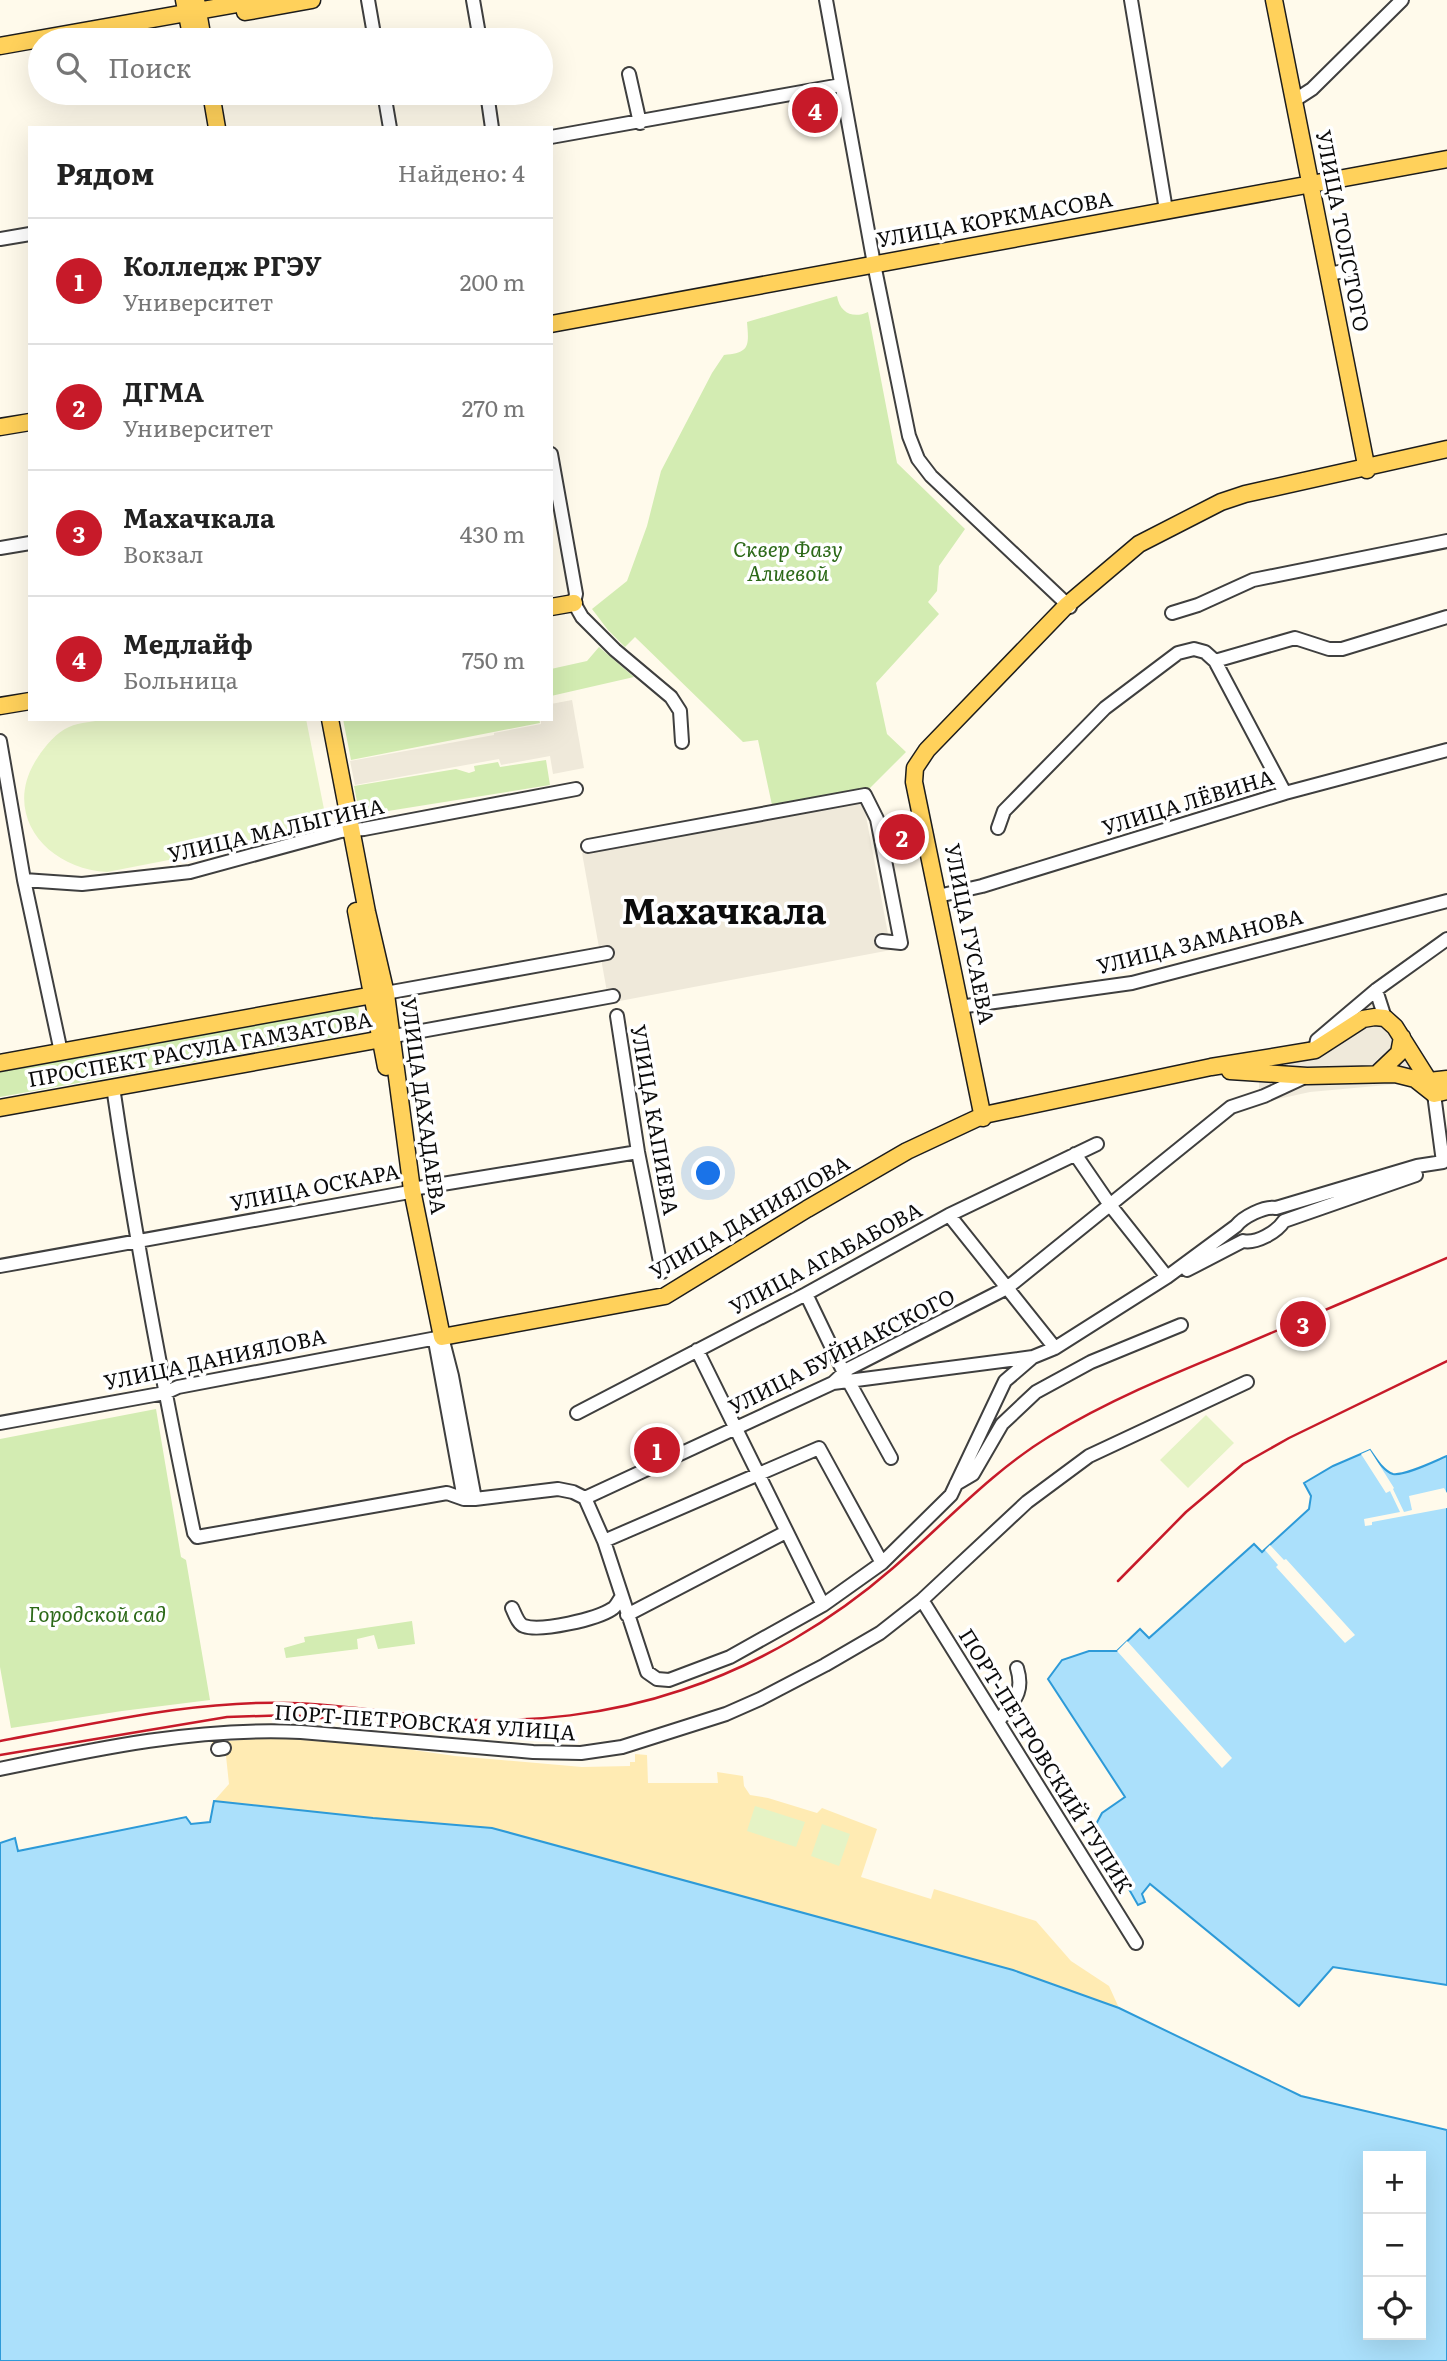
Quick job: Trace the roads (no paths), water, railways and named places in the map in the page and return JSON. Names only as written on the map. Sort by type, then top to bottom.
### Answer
[{"type":"main road","points":[[96,28],[259,0]]},
{"type":"main road","points":[[133,28],[191,10],[312,0]]},
{"type":"main road","name":"УЛИЦА ТОЛСТОГО","points":[[1275,0],[1367,468]]},
{"type":"main road","points":[[191,10],[192,28]]},
{"type":"main road","points":[[191,10],[198,28]]},
{"type":"main road","points":[[0,46],[28,41]]},
{"type":"main road","points":[[0,57],[28,52]]},
{"type":"main road","points":[[203,105],[207,126]]},
{"type":"main road","points":[[213,105],[217,126]]},
{"type":"main road","name":"УЛИЦА КОРКМАСОВА","points":[[553,324],[1447,159]]},
{"type":"main road","points":[[0,427],[28,422]]},
{"type":"main road","points":[[1068,606],[1141,547],[1182,524],[1247,498],[1447,449]]},
{"type":"main road","points":[[1367,468],[1447,455]]},
{"type":"main road","points":[[553,607],[574,603]]},
{"type":"main road","name":"УЛИЦА ГУСАЕВА","points":[[983,1116],[916,783],[923,761],[930,750],[1068,606]]},
{"type":"main road","name":"УЛИЦА ГУСАЕВА","points":[[940,895],[914,782],[915,768],[927,750],[1068,606]]},
{"type":"main road","points":[[0,706],[28,701]]},
{"type":"main road","name":"УЛИЦА ДАХАДАЕВА","points":[[319,721],[367,912],[388,1037],[403,1192],[438,1338]]},
{"type":"main road","name":"УЛИЦА ДАХАДАЕВА","points":[[330,721],[346,830]]},
{"type":"main road","name":"ПРОСПЕКТ РАСУЛА ГАМЗАТОВА","points":[[0,1063],[379,994]]},
{"type":"main road","points":[[1385,1018],[1402,1037],[1437,1089],[1447,1079]]},
{"type":"main road","name":"УЛИЦА ДАНИЯЛОВА","points":[[438,1338],[665,1296],[896,1158],[983,1116],[1211,1067],[1315,1050],[1363,1019],[1385,1018]]},
{"type":"main road","name":"ПРОСПЕКТ РАСУЛА ГАМЗАТОВА","points":[[0,1108],[388,1037]]},
{"type":"main road","points":[[1378,1073],[1399,1053],[1402,1037]]},
{"type":"main road","points":[[1307,1076],[1305,1064],[1315,1050]]},
{"type":"main road","name":"УЛИЦА ДАНИЯЛОВА","points":[[983,1116],[1212,1069],[1307,1076],[1395,1074],[1437,1089]]},
{"type":"street","points":[[368,0],[373,28]]},
{"type":"street","points":[[473,0],[478,28]]},
{"type":"street","points":[[826,0],[874,264],[909,436],[918,458],[931,476],[1068,606]]},
{"type":"street","points":[[1131,0],[1166,210]]},
{"type":"street","points":[[1294,100],[1312,89],[1402,0]]},
{"type":"street","points":[[629,74],[640,122]]},
{"type":"street","points":[[554,136],[841,85]]},
{"type":"street","points":[[386,105],[390,126]]},
{"type":"street","points":[[489,105],[492,126]]},
{"type":"street","points":[[0,239],[28,234]]},
{"type":"street","points":[[1329,274],[1349,270]]},
{"type":"street","points":[[553,465],[576,594],[574,603],[582,617],[615,650],[671,697],[680,711],[682,742]]},
{"type":"street","points":[[1172,612],[1198,605],[1253,580],[1447,541]]},
{"type":"street","points":[[0,548],[28,543]]},
{"type":"street","points":[[1215,661],[1295,638],[1329,649],[1342,649],[1447,617]]},
{"type":"street","points":[[998,828],[1003,811],[1105,708],[1178,653],[1194,649],[1205,652],[1215,661],[1285,793]]},
{"type":"street","points":[[0,741],[24,880],[61,1052]]},
{"type":"street","name":"УЛИЦА ЛЁВИНА","points":[[940,895],[982,886],[1095,853],[1285,793],[1447,750]]},
{"type":"street","name":"УЛИЦА МАЛЫГИНА","points":[[24,880],[82,884],[190,872],[346,830],[376,827],[576,789]]},
{"type":"street","points":[[588,846],[865,795],[877,819],[901,943],[882,941]]},
{"type":"street","name":"УЛИЦА ЗАМАНОВА","points":[[961,1007],[1132,983],[1447,901]]},
{"type":"street","points":[[1315,1050],[1317,1040],[1376,990],[1447,939]]},
{"type":"street","name":"ПРОСПЕКТ РАСУЛА ГАМЗАТОВА","points":[[379,994],[607,953]]},
{"type":"street","points":[[1376,990],[1385,1018]]},
{"type":"street","name":"ПРОСПЕКТ РАСУЛА ГАМЗАТОВА","points":[[388,1037],[613,996]]},
{"type":"street","name":"УЛИЦА КАПИЕВА","points":[[617,1016],[638,1152],[662,1272]]},
{"type":"street","name":"УЛИЦА БУЙНАКСКОГО","points":[[585,1498],[847,1377],[1007,1288],[1231,1107],[1264,1096],[1307,1076]]},
{"type":"street","points":[[113,1087],[136,1242],[194,1534],[197,1537],[447,1493],[469,1499],[558,1489],[585,1498],[604,1541],[645,1665],[657,1679],[669,1680],[730,1657],[822,1605],[882,1563],[951,1494],[1006,1381],[1033,1357],[1055,1348],[1167,1277],[1236,1227],[1239,1221],[1270,1207],[1282,1211],[1284,1221]]},
{"type":"street","points":[[1437,1089],[1443,1161]]},
{"type":"street","name":"УЛИЦА АГАБАБОВА","points":[[577,1413],[806,1294],[948,1215],[1097,1144]]},
{"type":"street","name":"УЛИЦА ОСКАРА","points":[[0,1266],[363,1198],[638,1152]]},
{"type":"street","points":[[1074,1154],[1110,1206],[1167,1277]]},
{"type":"street","points":[[1276,1208],[1417,1166],[1443,1161]]},
{"type":"street","points":[[1236,1227],[1238,1238],[1250,1242],[1279,1229],[1284,1221],[1421,1173],[1443,1161]]},
{"type":"street","points":[[948,1215],[1055,1348]]},
{"type":"street","points":[[1167,1277],[1189,1269],[1243,1241]]},
{"type":"street","points":[[806,1294],[891,1458]]},
{"type":"street","points":[[956,1484],[973,1474],[1002,1424],[1036,1392],[1091,1362],[1181,1325]]},
{"type":"street","name":"УЛИЦА ДАНИЯЛОВА","points":[[0,1423],[438,1338]]},
{"type":"street","name":"УЛИЦА ДАХАДАЕВА","points":[[438,1338],[469,1499]]},
{"type":"street","points":[[697,1350],[822,1605]]},
{"type":"street","name":"УЛИЦА БУЙНАКСКОГО","points":[[847,1377],[1033,1357]]},
{"type":"street","name":"ПОРТ-ПЕТРОВСКАЯ УЛИЦА","points":[[0,1769],[115,1746],[219,1743],[301,1732],[533,1752],[581,1753],[622,1747],[726,1714],[760,1699],[880,1633],[922,1600],[1027,1502],[1089,1456],[1247,1382]]},
{"type":"street","points":[[604,1541],[819,1448],[882,1563]]},
{"type":"street","points":[[627,1615],[786,1532]]},
{"type":"street","points":[[512,1608],[520,1624],[526,1627],[559,1625],[580,1621],[613,1609],[622,1596]]},
{"type":"street","name":"ПОРТ-ПЕТРОВСКИЙ ТУПИК","points":[[922,1600],[1136,1943]]},
{"type":"street","points":[[998,1722],[1021,1686],[1017,1668]]},
{"type":"water","points":[[1370,1450],[1383,1467],[1393,1474],[1412,1471],[1447,1456],[1447,1985],[1333,1967],[1299,2006],[1150,1884],[1142,1894],[1145,1902],[1138,1905],[1094,1828],[1102,1813],[1125,1797],[1048,1679],[1062,1660],[1089,1651],[1117,1651],[1140,1629],[1149,1638],[1254,1544],[1262,1552],[1309,1509],[1311,1496],[1304,1483],[1333,1466]]},
{"type":"water","points":[[214,1801],[492,1828],[1013,1970],[1119,2008],[1301,2096],[1447,2130],[1447,2361],[0,2361],[0,1843],[15,1838],[18,1851],[186,1817],[191,1824],[210,1822]]},
{"type":"railway","points":[[0,1741],[144,1714],[217,1705],[311,1704],[455,1719],[512,1720],[599,1711],[682,1690],[766,1654],[845,1606],[893,1568],[1008,1465],[1072,1423],[1165,1378],[1447,1258]]},
{"type":"railway","points":[[1118,1581],[1186,1512],[1243,1464],[1289,1438],[1447,1361]]},
{"type":"railway","points":[[0,1755],[227,1717],[291,1715],[419,1728]]},
{"type":"place","name":"Медлайф","points":[[815,110]]},
{"type":"place","name":"ДГМА","points":[[902,837]]},
{"type":"place","name":"Махачкала","points":[[1303,1324]]},
{"type":"place","name":"Колледж РГЭУ","points":[[657,1450]]},
{"type":"district","name":"Махачкала","points":[[724,912]]},
{"type":"park label","name":"Сквер Фазу Алиевой","points":[[788,562]]},
{"type":"park label","name":"Городской сад","points":[[97,1615]]}]
